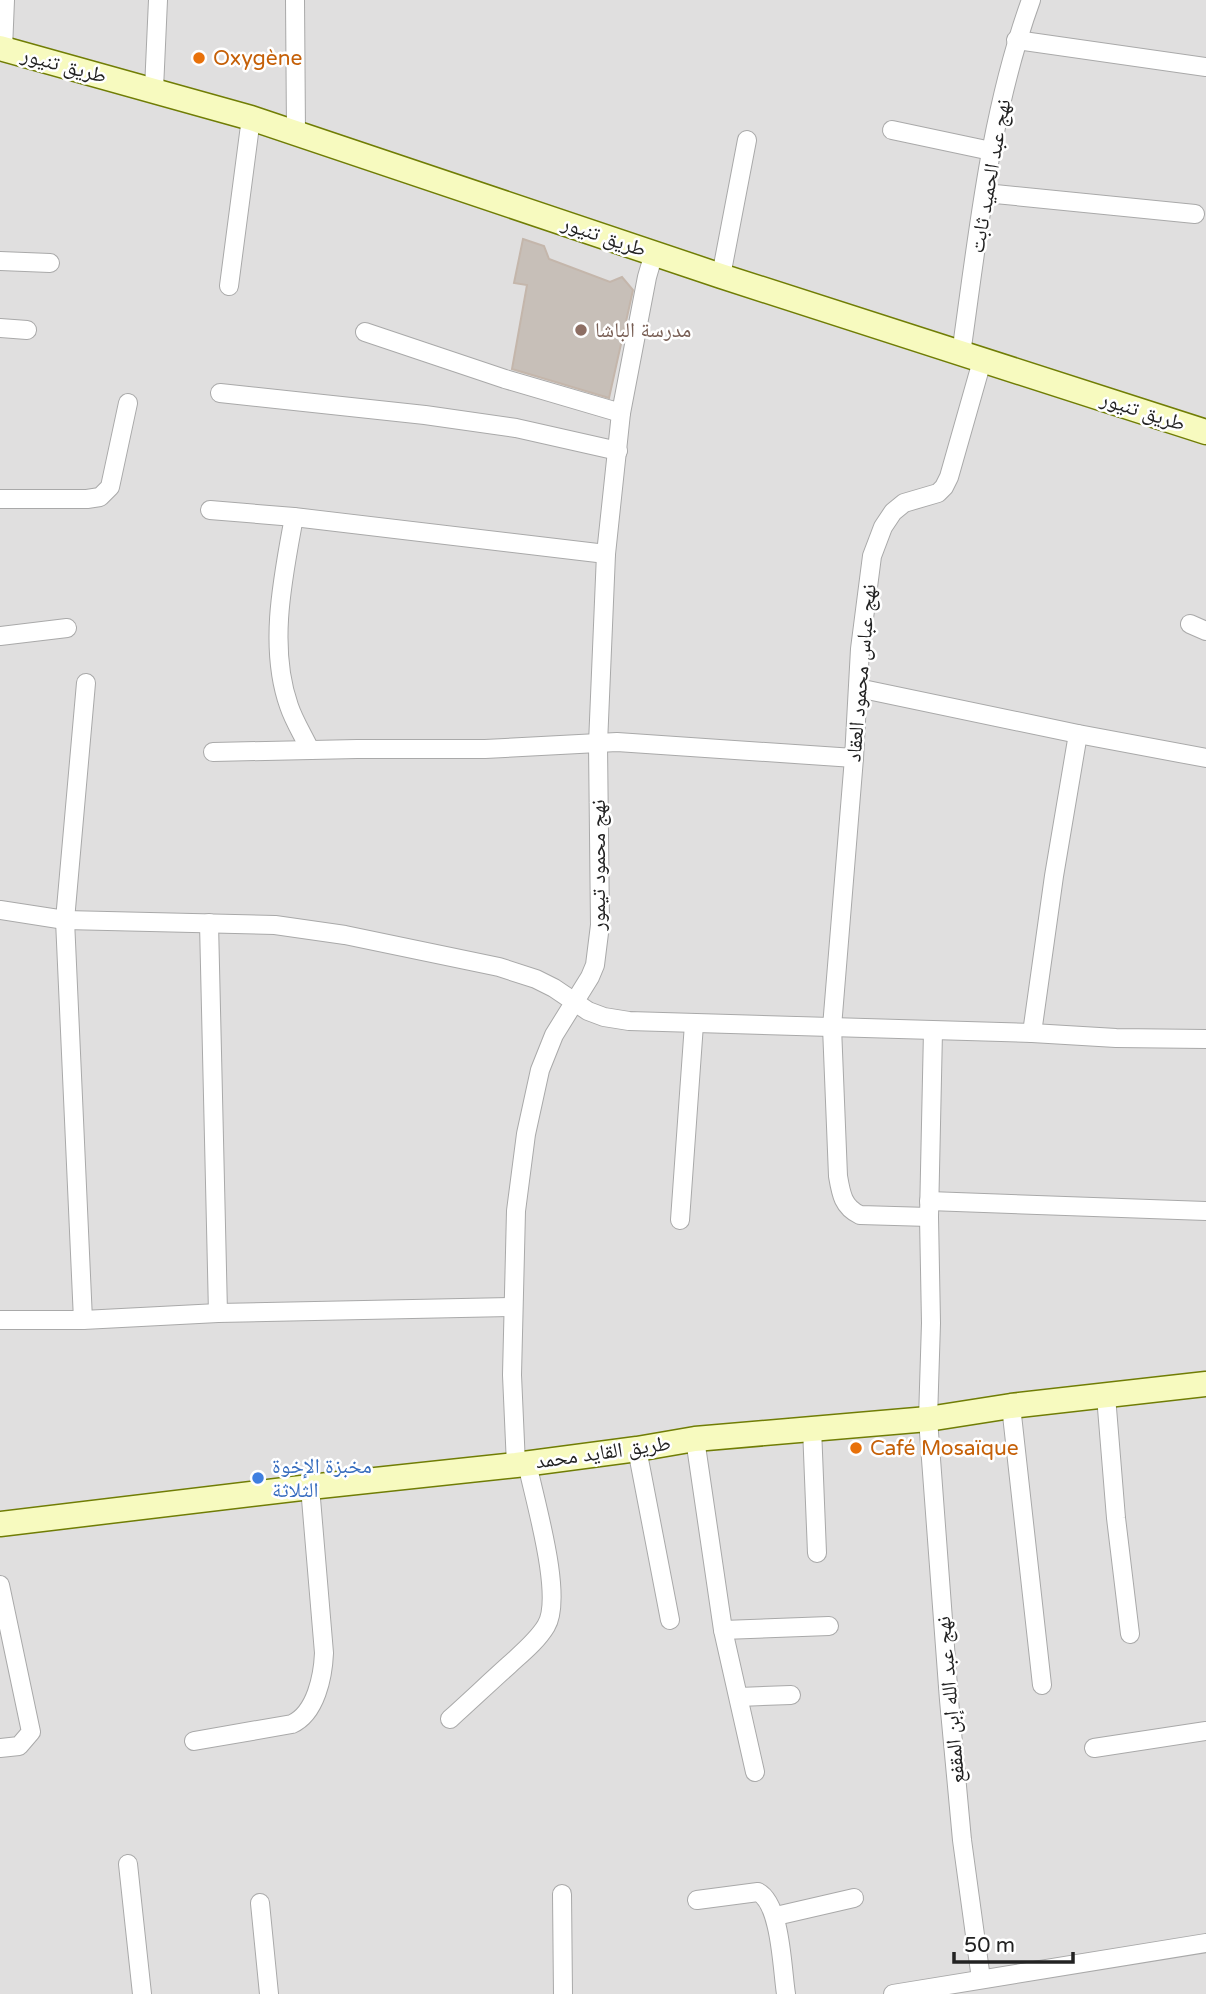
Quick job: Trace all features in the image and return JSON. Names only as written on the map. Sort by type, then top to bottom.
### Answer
[{"type":"main road","name":"طريق تنيور","points":[[1,49],[251,117],[721,276],[1206,432]]},
{"type":"main road","name":"طريق القايد محمد","points":[[0,1524],[522,1464],[695,1439],[928,1419],[1011,1406],[1206,1384]]},
{"type":"street","points":[[1,49],[5,0]]},
{"type":"street","points":[[154,89],[158,0]]},
{"type":"street","points":[[295,0],[296,132]]},
{"type":"street","name":"نهج عبد الحميد ثابت","points":[[971,358],[991,151],[1016,40],[1031,0]]},
{"type":"street","points":[[1016,40],[1206,67]]},
{"type":"street","points":[[229,286],[251,117]]},
{"type":"street","points":[[892,130],[991,151]]},
{"type":"street","points":[[721,276],[747,140]]},
{"type":"street","points":[[985,193],[1195,214]]},
{"type":"street","name":"نهج محمود تيمور","points":[[450,1719],[532,1644],[548,1624],[552,1601],[548,1560],[522,1464],[512,1375],[516,1211],[526,1134],[540,1070],[554,1035],[593,971],[600,925],[598,744],[606,554],[621,413],[653,253]]},
{"type":"street","points":[[0,261],[50,263]]},
{"type":"street","points":[[0,328],[27,330]]},
{"type":"street","points":[[365,332],[505,379],[621,413]]},
{"type":"street","name":"نهج عباس محمود العقاد","points":[[971,358],[949,477],[938,493],[904,503],[893,512],[883,527],[873,556],[860,649],[832,1027],[841,1192],[851,1211],[860,1215],[929,1209],[1206,1211]]},
{"type":"street","points":[[220,394],[425,415],[516,428],[618,451]]},
{"type":"street","points":[[0,499],[100,497],[110,486],[128,403]]},
{"type":"street","points":[[210,510],[294,517],[606,554]]},
{"type":"street","points":[[294,517],[285,567],[278,647],[282,680],[289,706],[310,750]]},
{"type":"street","points":[[0,636],[67,628]]},
{"type":"street","points":[[83,1320],[65,920],[86,682]]},
{"type":"street","points":[[858,688],[1206,758]]},
{"type":"street","points":[[1032,1034],[1054,876],[1079,734]]},
{"type":"street","points":[[213,752],[485,749],[642,743],[854,758]]},
{"type":"street","points":[[0,910],[65,920],[275,925],[345,935],[499,967],[536,979],[589,1011],[604,1017],[629,1021],[1206,1039]]},
{"type":"street","points":[[209,923],[218,1313]]},
{"type":"street","points":[[680,1220],[694,1024]]},
{"type":"street","name":"نهج عبد الله إبن المقفع","points":[[933,1031],[928,1419],[958,1801],[981,1979]]},
{"type":"street","points":[[0,1320],[83,1320],[218,1313],[512,1307]]},
{"type":"street","points":[[1106,1396],[1116,1518],[1130,1634]]},
{"type":"street","points":[[1011,1406],[1042,1685]]},
{"type":"street","points":[[812,1428],[817,1553]]},
{"type":"street","points":[[695,1439],[723,1630],[755,1772]]},
{"type":"street","points":[[637,1449],[670,1620]]},
{"type":"street","points":[[194,1741],[292,1724],[307,1712],[315,1696],[322,1674],[324,1653],[310,1487]]},
{"type":"street","points":[[0,1585],[32,1732],[19,1746],[0,1748]]},
{"type":"street","points":[[723,1630],[829,1626]]},
{"type":"street","points":[[739,1697],[791,1695]]},
{"type":"street","points":[[1094,1748],[1206,1731]]},
{"type":"street","points":[[128,1864],[142,1994]]},
{"type":"street","points":[[698,1900],[758,1892],[765,1896],[776,1916],[786,1994]]},
{"type":"street","points":[[562,1894],[563,1994]]},
{"type":"street","points":[[776,1916],[854,1898]]},
{"type":"street","points":[[260,1903],[269,1994]]},
{"type":"street","points":[[893,1994],[1206,1943]]},
{"type":"shaded area","points":[[0,0],[1206,0],[1206,1994],[0,1994]]},
{"type":"building","points":[[523,239],[544,246],[549,259],[610,282],[622,277],[633,290],[609,398],[512,369],[527,285],[514,283]]},
{"type":"place","name":"Oxygène","points":[[199,58]]},
{"type":"place","name":"مدرسة الباشا","points":[[581,330]]},
{"type":"place","name":"Café Mosaïque","points":[[856,1448]]},
{"type":"place","name":"مخبزة الإخوة الثلاثة","points":[[258,1478]]}]
